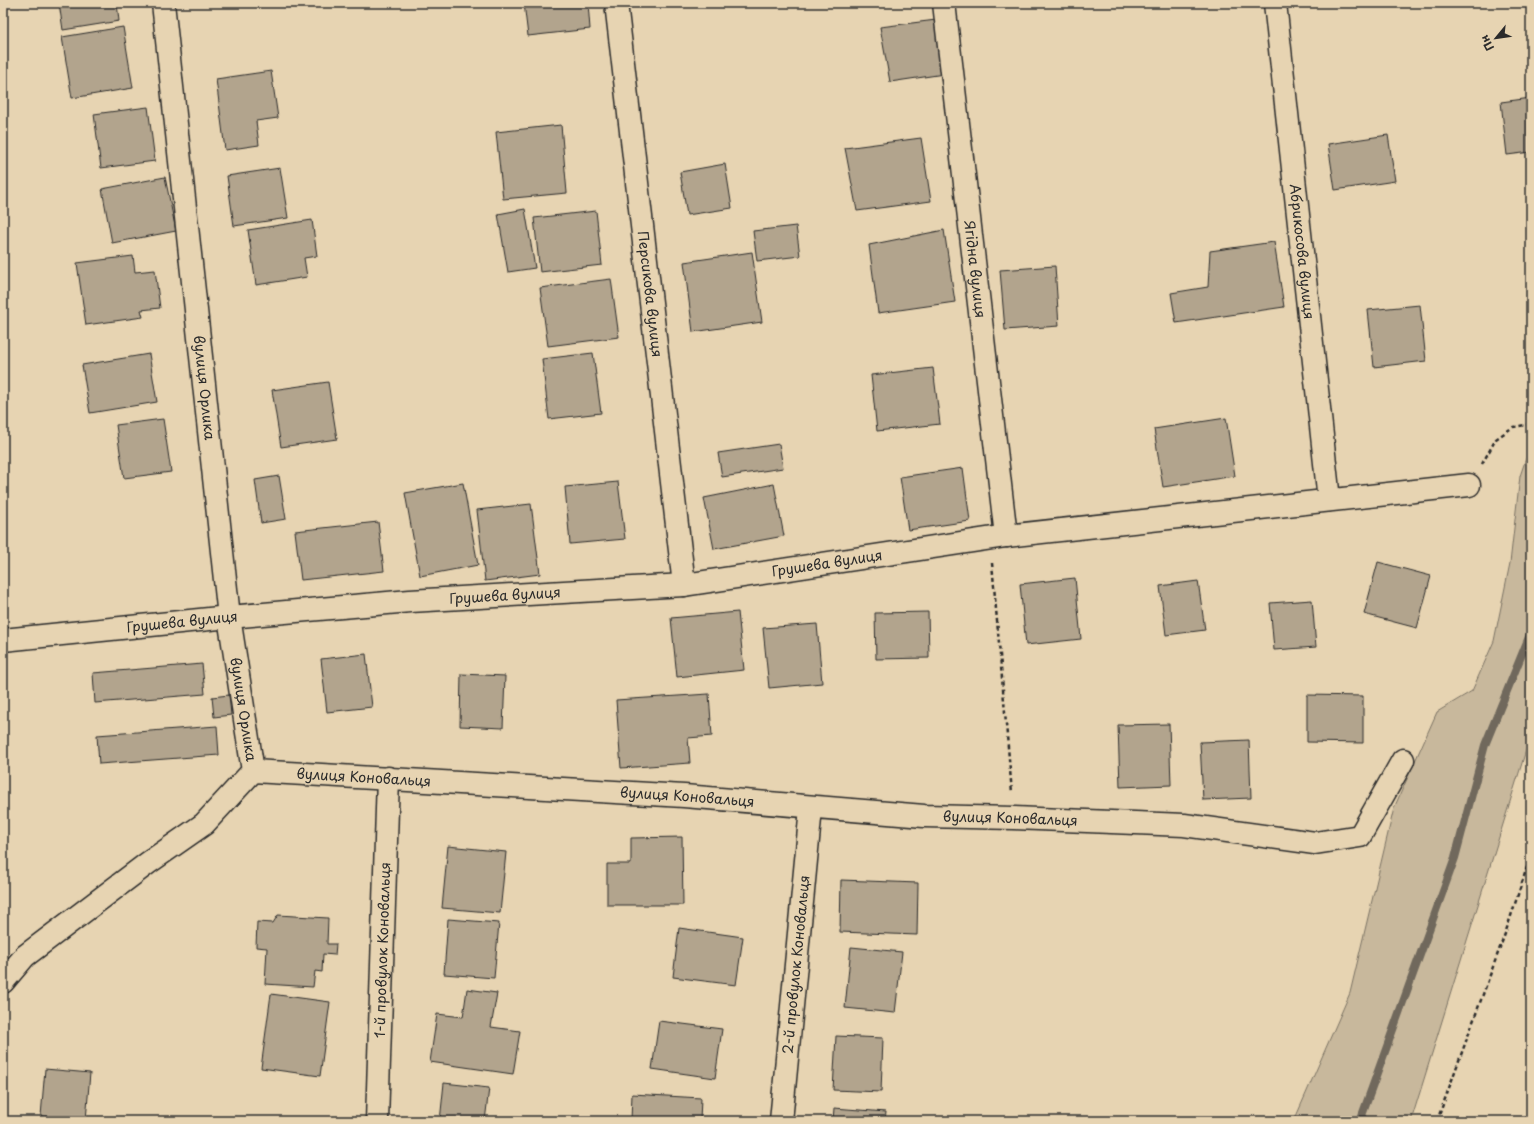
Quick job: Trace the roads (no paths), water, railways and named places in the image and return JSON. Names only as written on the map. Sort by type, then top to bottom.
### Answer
[{"type":"street","name":"вулиця Орлика","points":[[163,3],[229,617],[253,772]]},
{"type":"street","name":"Персикова вулиця","points":[[616,3],[684,585]]},
{"type":"street","name":"Ягідна вулиця","points":[[944,3],[998,537]]},
{"type":"street","name":"Абрикосова вулиця","points":[[1275,3],[1328,500]]},
{"type":"street","name":"Грушева вулиця","points":[[3,640],[229,617],[410,601],[684,585],[998,537],[1469,485]]},
{"type":"street","name":"вулиця Коновальця","points":[[253,772],[388,778],[684,796],[811,808],[924,816],[1184,825],[1315,843],[1360,836],[1403,760]]},
{"type":"street","points":[[3,982],[24,956],[148,862],[204,824],[253,772]]},
{"type":"street","name":"1-й провулок Коновальця","points":[[377,1121],[388,778]]},
{"type":"street","name":"2-й провулок Коновальця","points":[[781,1121],[811,808]]},
{"type":"waterway","points":[[1360,1121],[1455,858],[1485,745],[1531,632]]}]
